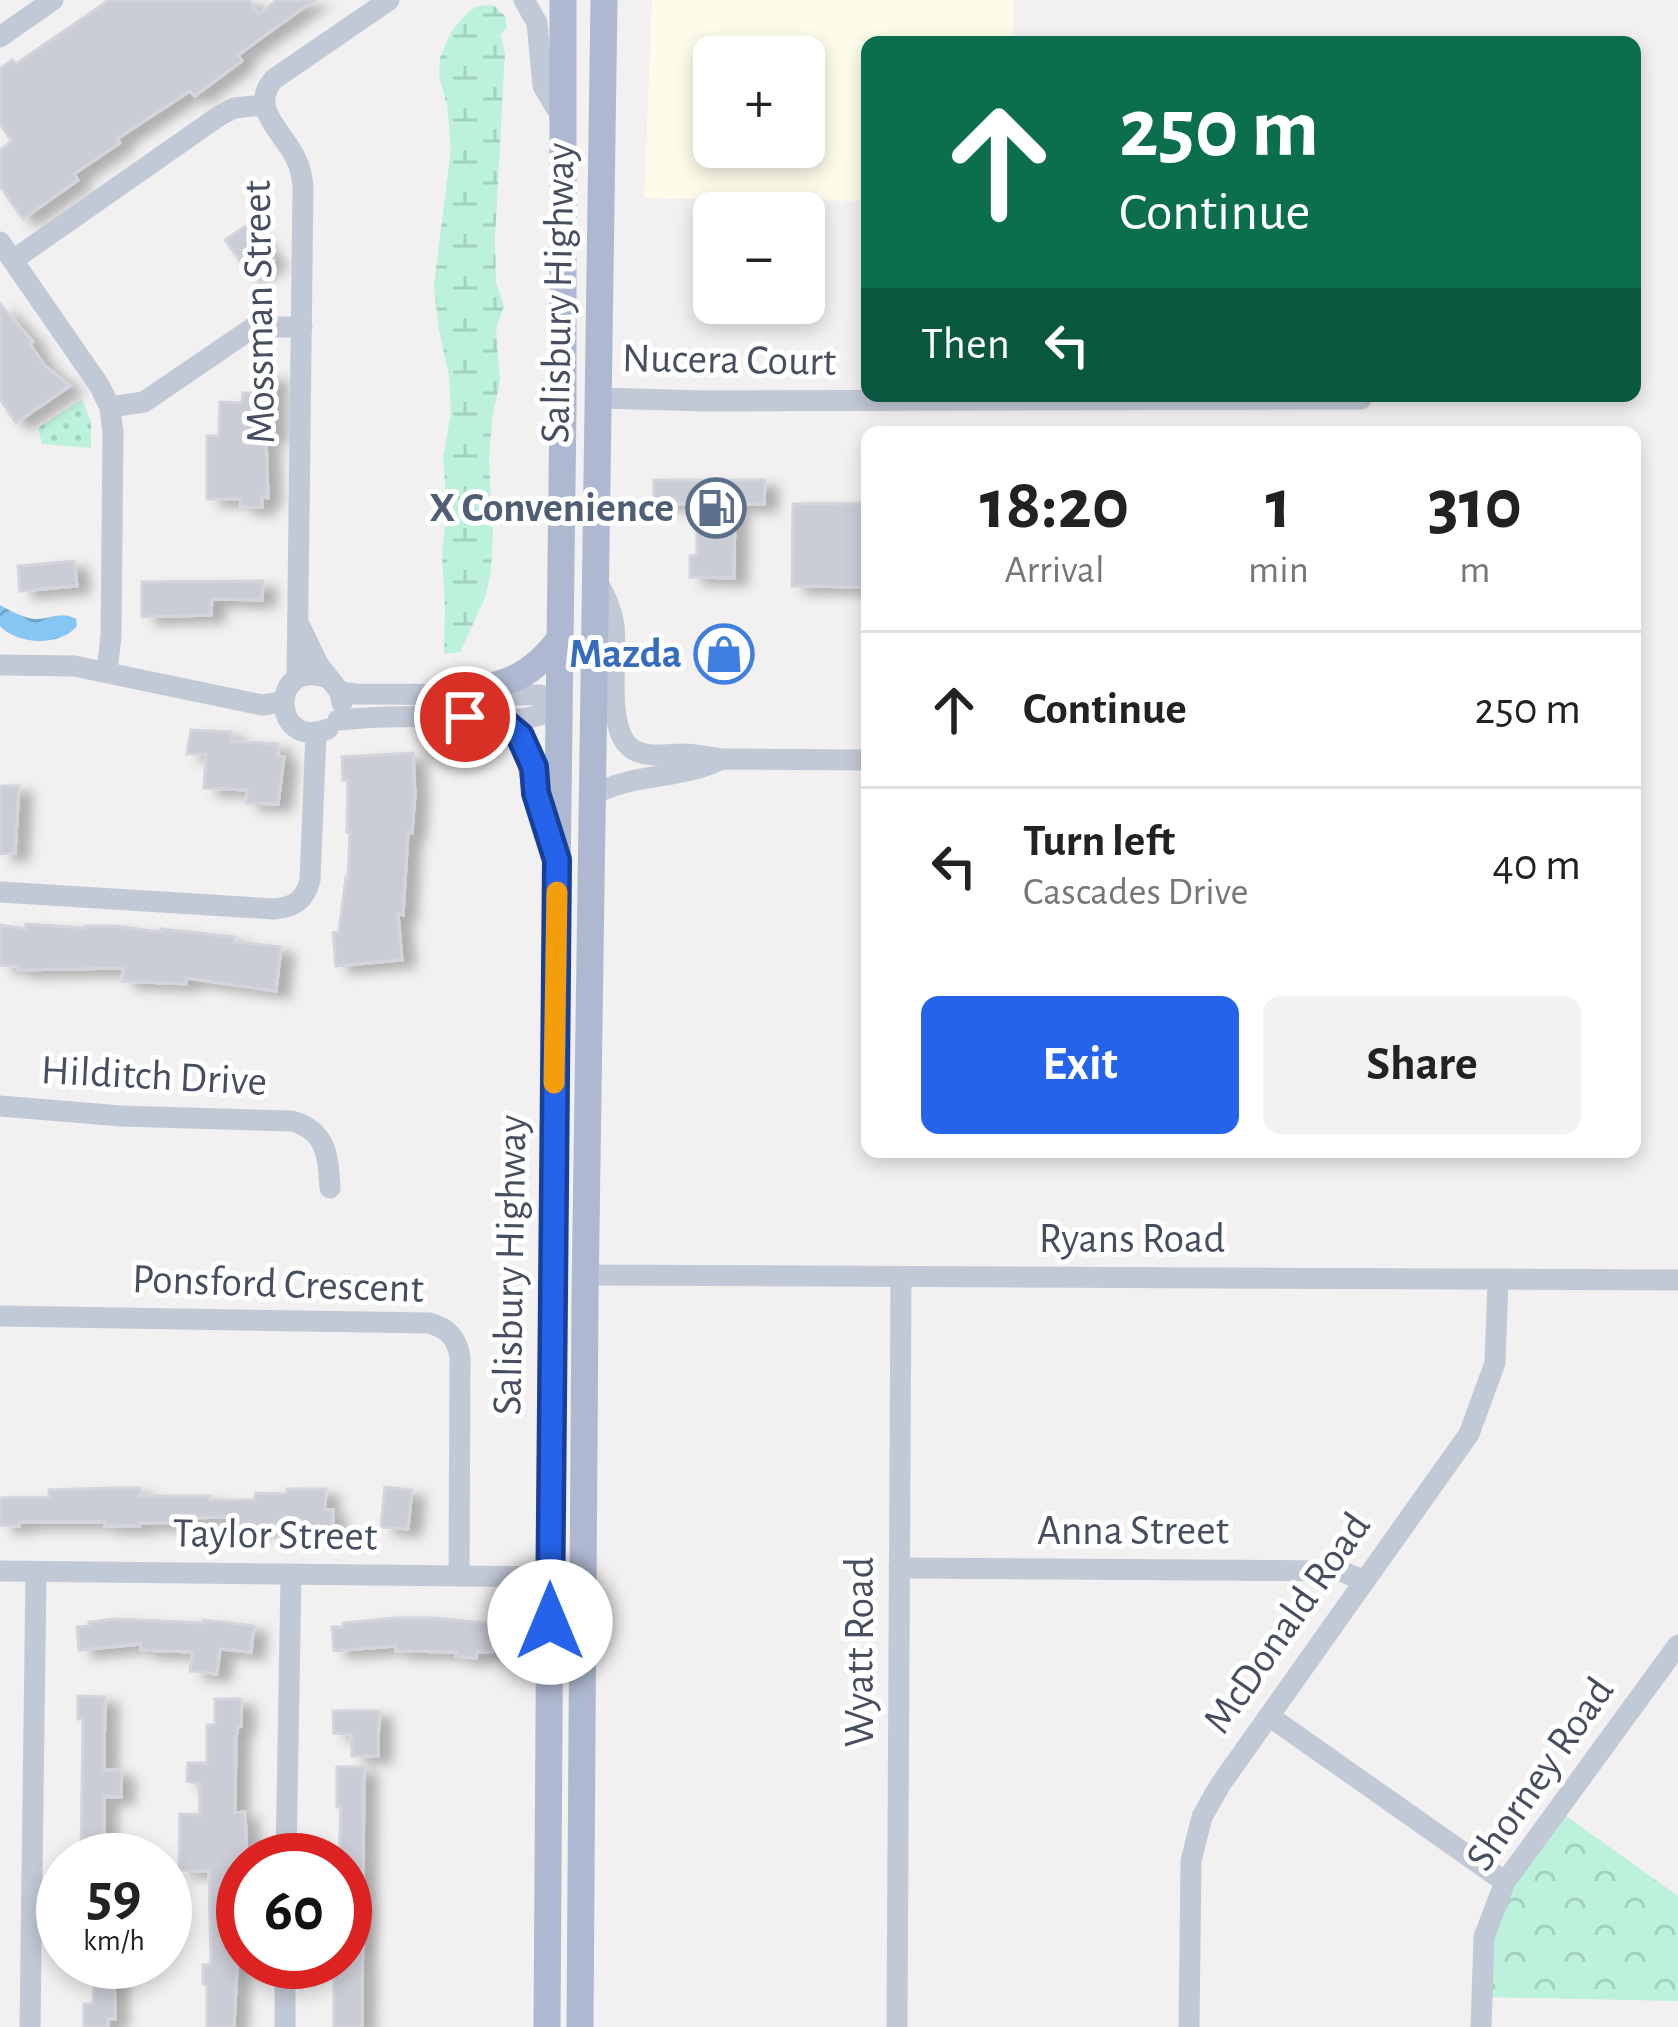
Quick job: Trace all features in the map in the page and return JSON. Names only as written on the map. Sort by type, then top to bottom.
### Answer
[{"type":"main road","points":[[563,14],[578,0]]},
{"type":"main road","name":"Salisbury Highway","points":[[580,2027],[585,1275],[604,0]]},
{"type":"main road","name":"Salisbury Highway","points":[[548,2027],[563,14]]},
{"type":"main road","points":[[593,752],[559,706],[576,686],[579,563],[597,502]]},
{"type":"main road","points":[[453,694],[520,677],[560,639]]},
{"type":"main road","points":[[501,720],[520,736],[530,756],[557,860]]},
{"type":"main road","points":[[552,1273],[585,1275]]},
{"type":"main road","points":[[550,1577],[583,1575]]},
{"type":"street","points":[[0,37],[53,0]]},
{"type":"street","points":[[107,672],[110,407],[6,251],[219,116],[234,108],[264,105],[274,79],[389,0]]},
{"type":"street","points":[[524,0],[542,44],[543,86],[565,124]]},
{"type":"street","name":"Mossman Street","points":[[264,105],[302,175],[297,678]]},
{"type":"street","points":[[110,407],[144,402],[254,327],[302,327]]},
{"type":"street","name":"Nucera Court","points":[[599,398],[861,400]]},
{"type":"street","points":[[596,580],[610,606],[615,630],[616,719],[623,741],[635,751],[722,759],[861,760]]},
{"type":"street","name":"Mossman Street","points":[[299,624],[334,685]]},
{"type":"street","points":[[0,665],[74,666],[262,705],[283,702]]},
{"type":"street","points":[[334,685],[342,711],[325,731],[308,733],[287,719],[285,693],[297,678],[312,674],[356,694],[540,695],[559,706],[542,716],[501,720],[338,720]]},
{"type":"street","points":[[0,892],[289,908],[307,892],[310,880],[316,733]]},
{"type":"street","points":[[592,795],[616,783],[705,768],[722,759]]},
{"type":"street","name":"Hilditch Drive","points":[[0,1106],[121,1116],[292,1121],[309,1126],[320,1138],[330,1188]]},
{"type":"street","name":"Ryans Road","points":[[585,1275],[1678,1280]]},
{"type":"street","name":"Wyatt Road","points":[[897,2027],[901,1277]]},
{"type":"street","name":"McDonald Road","points":[[1189,2027],[1190,1893],[1202,1817],[1469,1434],[1495,1363],[1498,1280]]},
{"type":"street","name":"Ponsford Crescent","points":[[0,1316],[440,1326],[454,1337],[460,1357],[459,1576]]},
{"type":"street","name":"Anna Street","points":[[899,1568],[1341,1571],[1365,1581]]},
{"type":"street","name":"Taylor Street","points":[[0,1571],[550,1577]]},
{"type":"street","points":[[30,2027],[36,1572]]},
{"type":"street","points":[[286,1833],[291,1575]]},
{"type":"street","name":"Shorney Road","points":[[1481,2027],[1484,1937],[1504,1882],[1678,1645]]},
{"type":"street","points":[[1269,1716],[1504,1882]]},
{"type":"street","points":[[285,1989],[285,2027]]},
{"type":"shaded area","points":[[652,0],[1013,0],[1013,36],[861,36],[861,201],[825,200],[825,192],[693,192],[693,199],[644,198]]},
{"type":"green space","points":[[493,5],[505,16],[507,27],[500,35],[505,52],[495,238],[496,282],[504,306],[496,329],[500,381],[489,461],[491,571],[485,598],[460,652],[444,654],[442,552],[447,509],[443,457],[451,413],[434,285],[451,149],[440,57],[466,14],[477,6]]},
{"type":"green space","points":[[82,399],[91,423],[91,448],[42,444],[38,428]]},
{"type":"green space","points":[[1559,1811],[1678,1896],[1678,2001],[1481,1997],[1484,1937]]},
{"type":"water","points":[[0,605],[33,619],[71,617],[77,626],[50,640],[17,637],[0,626]]},
{"type":"building","points":[[109,0],[249,0],[259,14],[277,0],[314,0],[238,55],[242,61],[195,96],[190,91],[117,139],[120,143],[74,174],[78,180],[23,219],[0,186],[0,150],[12,141],[0,124],[0,69],[12,60],[16,64]]},
{"type":"building","points":[[249,224],[274,260],[251,276],[225,240]]},
{"type":"building","points":[[0,304],[33,342],[45,366],[70,386],[16,423],[0,399]]},
{"type":"building","points":[[253,374],[274,374],[274,435],[266,435],[268,498],[262,497],[262,507],[241,507],[241,499],[207,499],[207,436],[219,436],[220,402],[242,403],[243,393],[253,393]]},
{"type":"building","points":[[654,480],[765,480],[764,504],[735,504],[734,578],[690,577],[690,556],[697,555],[697,504],[654,503]]},
{"type":"building","points":[[861,503],[861,587],[792,586],[793,504]]},
{"type":"building","points":[[74,561],[77,586],[20,591],[18,566]]},
{"type":"building","points":[[263,581],[262,600],[212,599],[211,615],[142,617],[142,582]]},
{"type":"building","points":[[191,730],[231,732],[231,741],[278,744],[278,756],[284,757],[278,804],[246,803],[247,790],[204,788],[206,754],[187,754]]},
{"type":"building","points":[[413,753],[412,833],[408,833],[403,915],[398,914],[402,960],[336,966],[333,933],[339,932],[350,832],[342,757]]},
{"type":"building","points":[[0,786],[19,786],[15,853],[0,854]]},
{"type":"building","points":[[26,924],[161,929],[281,947],[276,991],[186,978],[186,984],[122,981],[123,968],[18,970],[18,966],[0,965],[0,925],[26,929]]},
{"type":"building","points":[[385,1487],[412,1490],[408,1529],[381,1527]]},
{"type":"building","points":[[140,1488],[140,1496],[210,1496],[210,1500],[255,1500],[256,1493],[326,1489],[325,1510],[333,1510],[333,1527],[231,1528],[231,1517],[139,1526],[105,1526],[105,1522],[0,1525],[0,1498],[49,1497],[49,1490]]},
{"type":"building","points":[[395,1618],[495,1624],[492,1652],[477,1652],[476,1658],[456,1656],[457,1652],[396,1651],[396,1646],[334,1651],[332,1627]]},
{"type":"building","points":[[116,1619],[254,1626],[251,1652],[220,1649],[217,1674],[190,1671],[193,1652],[141,1650],[141,1644],[79,1650],[77,1627]]},
{"type":"building","points":[[78,1696],[105,1697],[104,1770],[121,1770],[121,1797],[104,1797],[104,1833],[81,1833],[83,1719],[78,1719]]},
{"type":"building","points":[[215,1699],[241,1699],[235,1813],[245,1812],[246,1833],[216,1833],[216,1989],[236,1989],[234,2027],[207,2027],[203,1965],[211,1964],[209,1871],[192,1870],[192,1833],[180,1833],[180,1814],[200,1815],[199,1784],[187,1781],[188,1763],[207,1763],[207,1725],[215,1725]]},
{"type":"building","points":[[333,1711],[379,1711],[378,1756],[352,1756],[351,1734],[334,1733]]},
{"type":"building","points":[[337,1767],[364,1767],[363,1833],[340,1833],[341,1807],[337,1807]]},
{"type":"building","points":[[94,1989],[114,1989],[115,2019],[108,2019],[108,2027],[84,2027],[84,2004],[93,2004]]},
{"type":"building","points":[[334,1989],[362,1989],[362,2027],[334,2027]]},
{"type":"slow traffic","points":[[554,1083],[557,892]]},
{"type":"place","name":"X Convenience","points":[[716,508]]},
{"type":"place","name":"Mazda","points":[[724,654]]},
{"type":"route","points":[[465,717],[501,720],[520,736],[534,767],[536,793],[557,860],[550,1622]]}]
